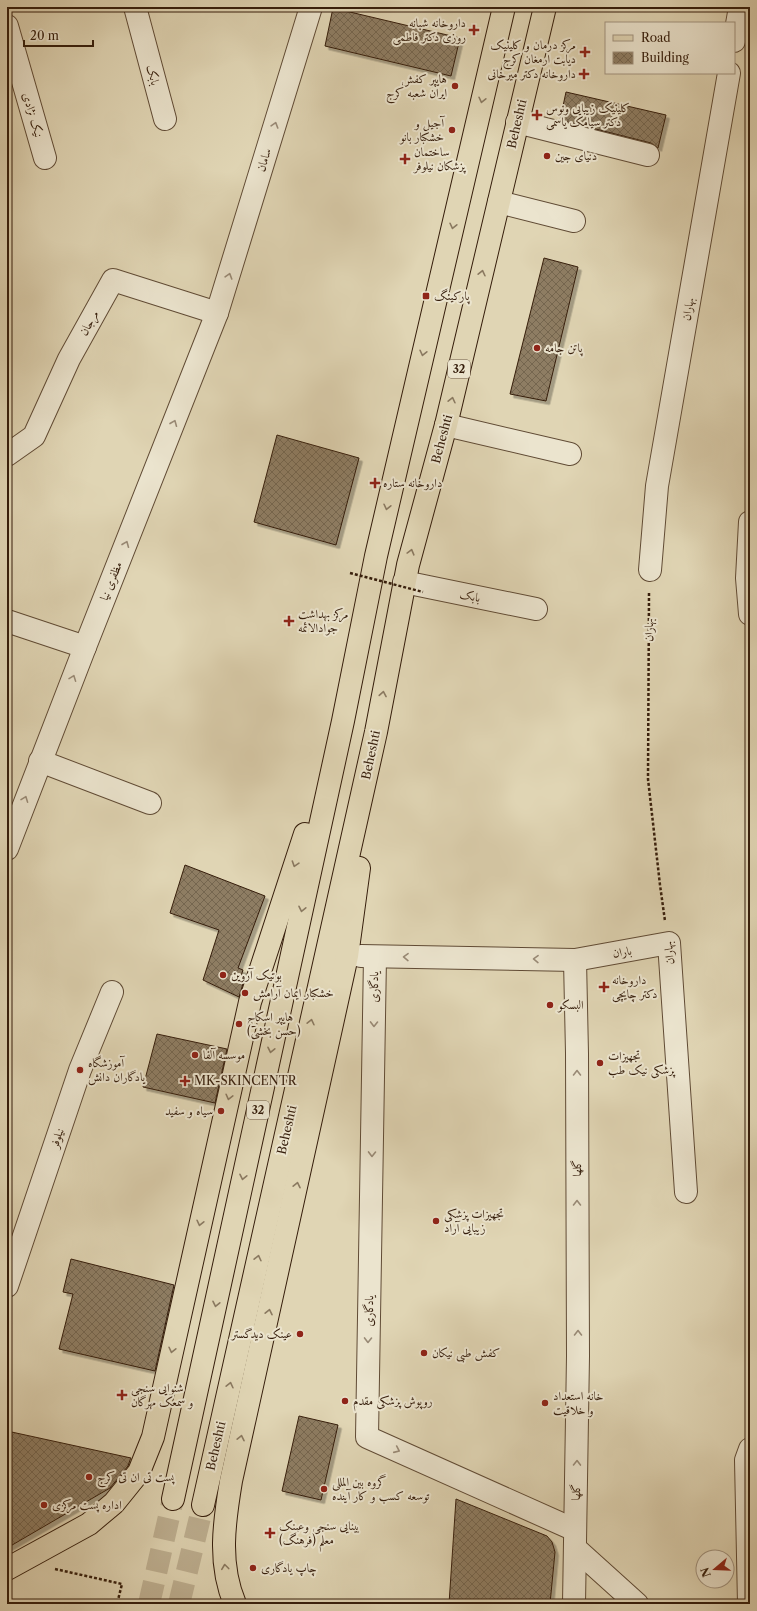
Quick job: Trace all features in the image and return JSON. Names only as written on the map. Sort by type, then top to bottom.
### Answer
[{"type":"main road","name":"32","points":[[174,1499],[343,721],[376,556],[504,7]]},
{"type":"main road","name":"Beheshti","points":[[202,1505],[376,732],[413,587],[446,425],[545,7]]},
{"type":"main road","points":[[7,1570],[89,1524],[114,1503],[139,1472],[152,1437],[250,1002],[343,721]]},
{"type":"main road","points":[[235,1604],[226,1579],[223,1555],[225,1515],[231,1481],[347,956],[376,732]]},
{"type":"street","name":"بابک","points":[[135,7],[165,119]]},
{"type":"street","name":"سامان","points":[[217,313],[311,7]]},
{"type":"street","points":[[735,35],[740,7]]},
{"type":"street","name":"نیک نژادی","points":[[7,26],[45,158]]},
{"type":"street","name":"بهاران","points":[[650,570],[656,486],[729,74]]},
{"type":"street","points":[[517,122],[648,155]]},
{"type":"street","points":[[499,202],[574,221]]},
{"type":"street","name":"مرجان","points":[[7,454],[34,436],[69,359],[113,280],[217,313]]},
{"type":"street","name":"مظفری نیا","points":[[9,839],[217,313]]},
{"type":"street","points":[[446,425],[570,454]]},
{"type":"street","points":[[750,522],[747,578],[750,614]]},
{"type":"street","name":"بابک","points":[[413,587],[536,609]]},
{"type":"street","points":[[7,621],[85,647]]},
{"type":"street","points":[[40,761],[150,804]]},
{"type":"street","name":"بهاران","points":[[669,944],[686,1192]]},
{"type":"street","name":"باران","points":[[575,960],[669,944]]},
{"type":"street","points":[[347,956],[575,960]]},
{"type":"street","name":"یادگاری","points":[[375,957],[367,1437],[575,1539]]},
{"type":"street","name":"گلها","points":[[574,1604],[578,1340],[577,1053],[575,960]]},
{"type":"street","name":"نیلوفر","points":[[7,1286],[80,1070],[112,992]]},
{"type":"street","points":[[749,1604],[746,1460],[750,1449]]},
{"type":"street","points":[[575,1539],[637,1604]]},
{"type":"path","name":"بهاران","points":[[650,570],[648,779],[660,885],[669,944]]},
{"type":"path","points":[[350,573],[413,587]]},
{"type":"path","points":[[84,1576],[122,1584],[117,1604]]},
{"type":"building","points":[[333,8],[460,38],[451,76],[325,46]]},
{"type":"building","points":[[566,92],[666,115],[658,148],[651,143],[560,120]]},
{"type":"building","points":[[544,258],[578,267],[546,401],[510,394]]},
{"type":"building","points":[[277,435],[359,458],[336,545],[254,522]]},
{"type":"building","points":[[185,865],[265,896],[238,968],[243,970],[241,976],[245,977],[239,997],[203,980],[219,930],[170,913]]},
{"type":"building","points":[[157,1034],[227,1049],[215,1103],[143,1087]]},
{"type":"building","points":[[71,1259],[174,1285],[155,1371],[59,1349],[73,1294],[63,1292]]},
{"type":"building","points":[[299,1416],[338,1425],[321,1500],[282,1491]]},
{"type":"building","name":"اداره پست مرکزی","points":[[7,1431],[131,1458],[128,1466],[110,1488],[7,1548]]},
{"type":"building","points":[[456,1499],[547,1536],[552,1542],[555,1552],[550,1604],[449,1604]]},
{"type":"tunnel","points":[[149,1604],[173,1499]]},
{"type":"tunnel","points":[[179,1604],[203,1505]]},
{"type":"place","name":"داروخانه شبانه روزی دکتر فاطمی","points":[[474,30]]},
{"type":"place","name":"مرکز درمان و کلینیک دیابت ارمغان کرج","points":[[585,52]]},
{"type":"place","name":"داروخانه دکتر میرخانی","points":[[584,74]]},
{"type":"place","name":"هایپر کفش ایران شعبه کرج","points":[[455,86]]},
{"type":"place","name":"کلینیک زیبایی ونوس دکتر سیامک یاسمی","points":[[537,115]]},
{"type":"place","name":"آجیل و خشکبار بانو","points":[[452,130]]},
{"type":"place","name":"دنیای جین","points":[[547,156]]},
{"type":"place","name":"ساختمان پزشکان نیلوفر","points":[[405,159]]},
{"type":"place","name":"پارکینگ","points":[[426,296]]},
{"type":"place","name":"پاتن جامه","points":[[537,348]]},
{"type":"place","name":"داروخانه ستاره","points":[[375,483]]},
{"type":"place","name":"مرکز بهداشت جوادالائمه","points":[[289,621]]},
{"type":"place","name":"بوتیک آروین","points":[[223,975]]},
{"type":"place","name":"داروخانه دکتر چایچی","points":[[604,987]]},
{"type":"place","name":"خشکبار ایمان آرامش","points":[[245,993]]},
{"type":"place","name":"البسکو","points":[[550,1005]]},
{"type":"place","name":"هایپر اسکاج (حسن بخشی)","points":[[239,1024]]},
{"type":"place","name":"موسسه آلفا","points":[[195,1055]]},
{"type":"place","name":"تجهیزات پزشکی نیک‌ طب","points":[[600,1063]]},
{"type":"place","name":"آموزشگاه یادگاران دانش","points":[[80,1070]]},
{"type":"place","name":"MK-SKINCENTR","points":[[185,1081]]},
{"type":"place","name":"سیاه و سفید","points":[[221,1111]]},
{"type":"place","name":"تجهیزات پزشکی زیبایی آراد","points":[[436,1221]]},
{"type":"place","name":"عینک دیدگستر","points":[[300,1334]]},
{"type":"place","name":"کفش طبی نیکان","points":[[424,1353]]},
{"type":"place","name":"شنوایی سنجی و سمعک مهرگان","points":[[122,1395]]},
{"type":"place","name":"روپوش پزشکی مقدم","points":[[345,1401]]},
{"type":"place","name":"خانه استعداد و خلاقیت","points":[[545,1403]]},
{"type":"place","name":"پست تی ان تی کرج","points":[[89,1477]]},
{"type":"place","name":"گروه بین المللی توسعه کسب و کار آینده","points":[[324,1489]]},
{"type":"place","name":"اداره پست مرکزی","points":[[44,1505]]},
{"type":"place","name":"بینایی سنجی وعینک معلم (فرهنگ)","points":[[270,1533]]},
{"type":"place","name":"چاپ یادگاری","points":[[253,1568]]}]
